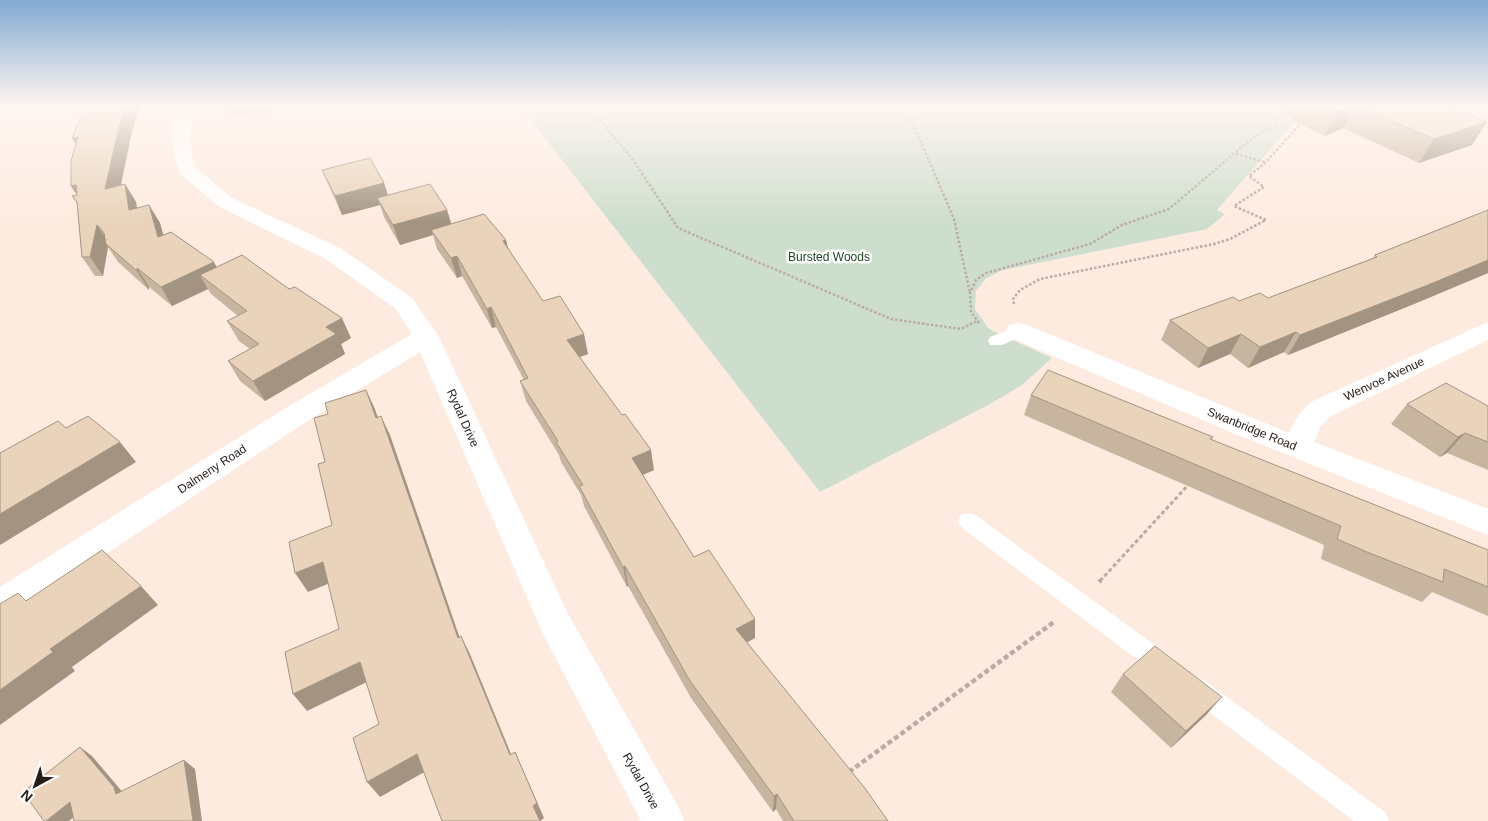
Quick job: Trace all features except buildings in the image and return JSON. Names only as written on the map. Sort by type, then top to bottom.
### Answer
[{"type":"street","name":"Rydal Drive","points":[[181,144],[186,169],[225,202],[332,253],[404,303],[426,337],[555,623],[663,821]]},
{"type":"street","name":"Swanbridge Road","points":[[1007,330],[1488,522]]},
{"type":"street","name":"Wenvoe Avenue","points":[[1298,447],[1309,421],[1321,409],[1488,330]]},
{"type":"street","name":"Dalmeny Road","points":[[0,606],[299,413],[426,337]]},
{"type":"lane","points":[[968,521],[1376,821]]},
{"type":"path","points":[[620,144],[633,160],[678,228],[892,319],[961,329],[978,321]]},
{"type":"path","points":[[922,144],[954,219],[970,293],[971,312],[986,332],[1007,330],[1014,299],[1020,290],[1040,279],[1214,244],[1230,239],[1266,220],[1234,206],[1264,187],[1249,176],[1266,162],[1281,144]]},
{"type":"path","points":[[970,293],[976,280],[998,268],[1090,244],[1122,225],[1169,209],[1246,144]]},
{"type":"path","points":[[1236,154],[1266,162]]},
{"type":"path","points":[[846,774],[1079,603],[1197,476]]},
{"type":"green space","name":"Bursted Woods","points":[[550,144],[1274,144],[1217,210],[1225,214],[1207,229],[1003,270],[985,279],[976,291],[975,309],[989,329],[1052,358],[1022,385],[990,404],[820,492]]}]
